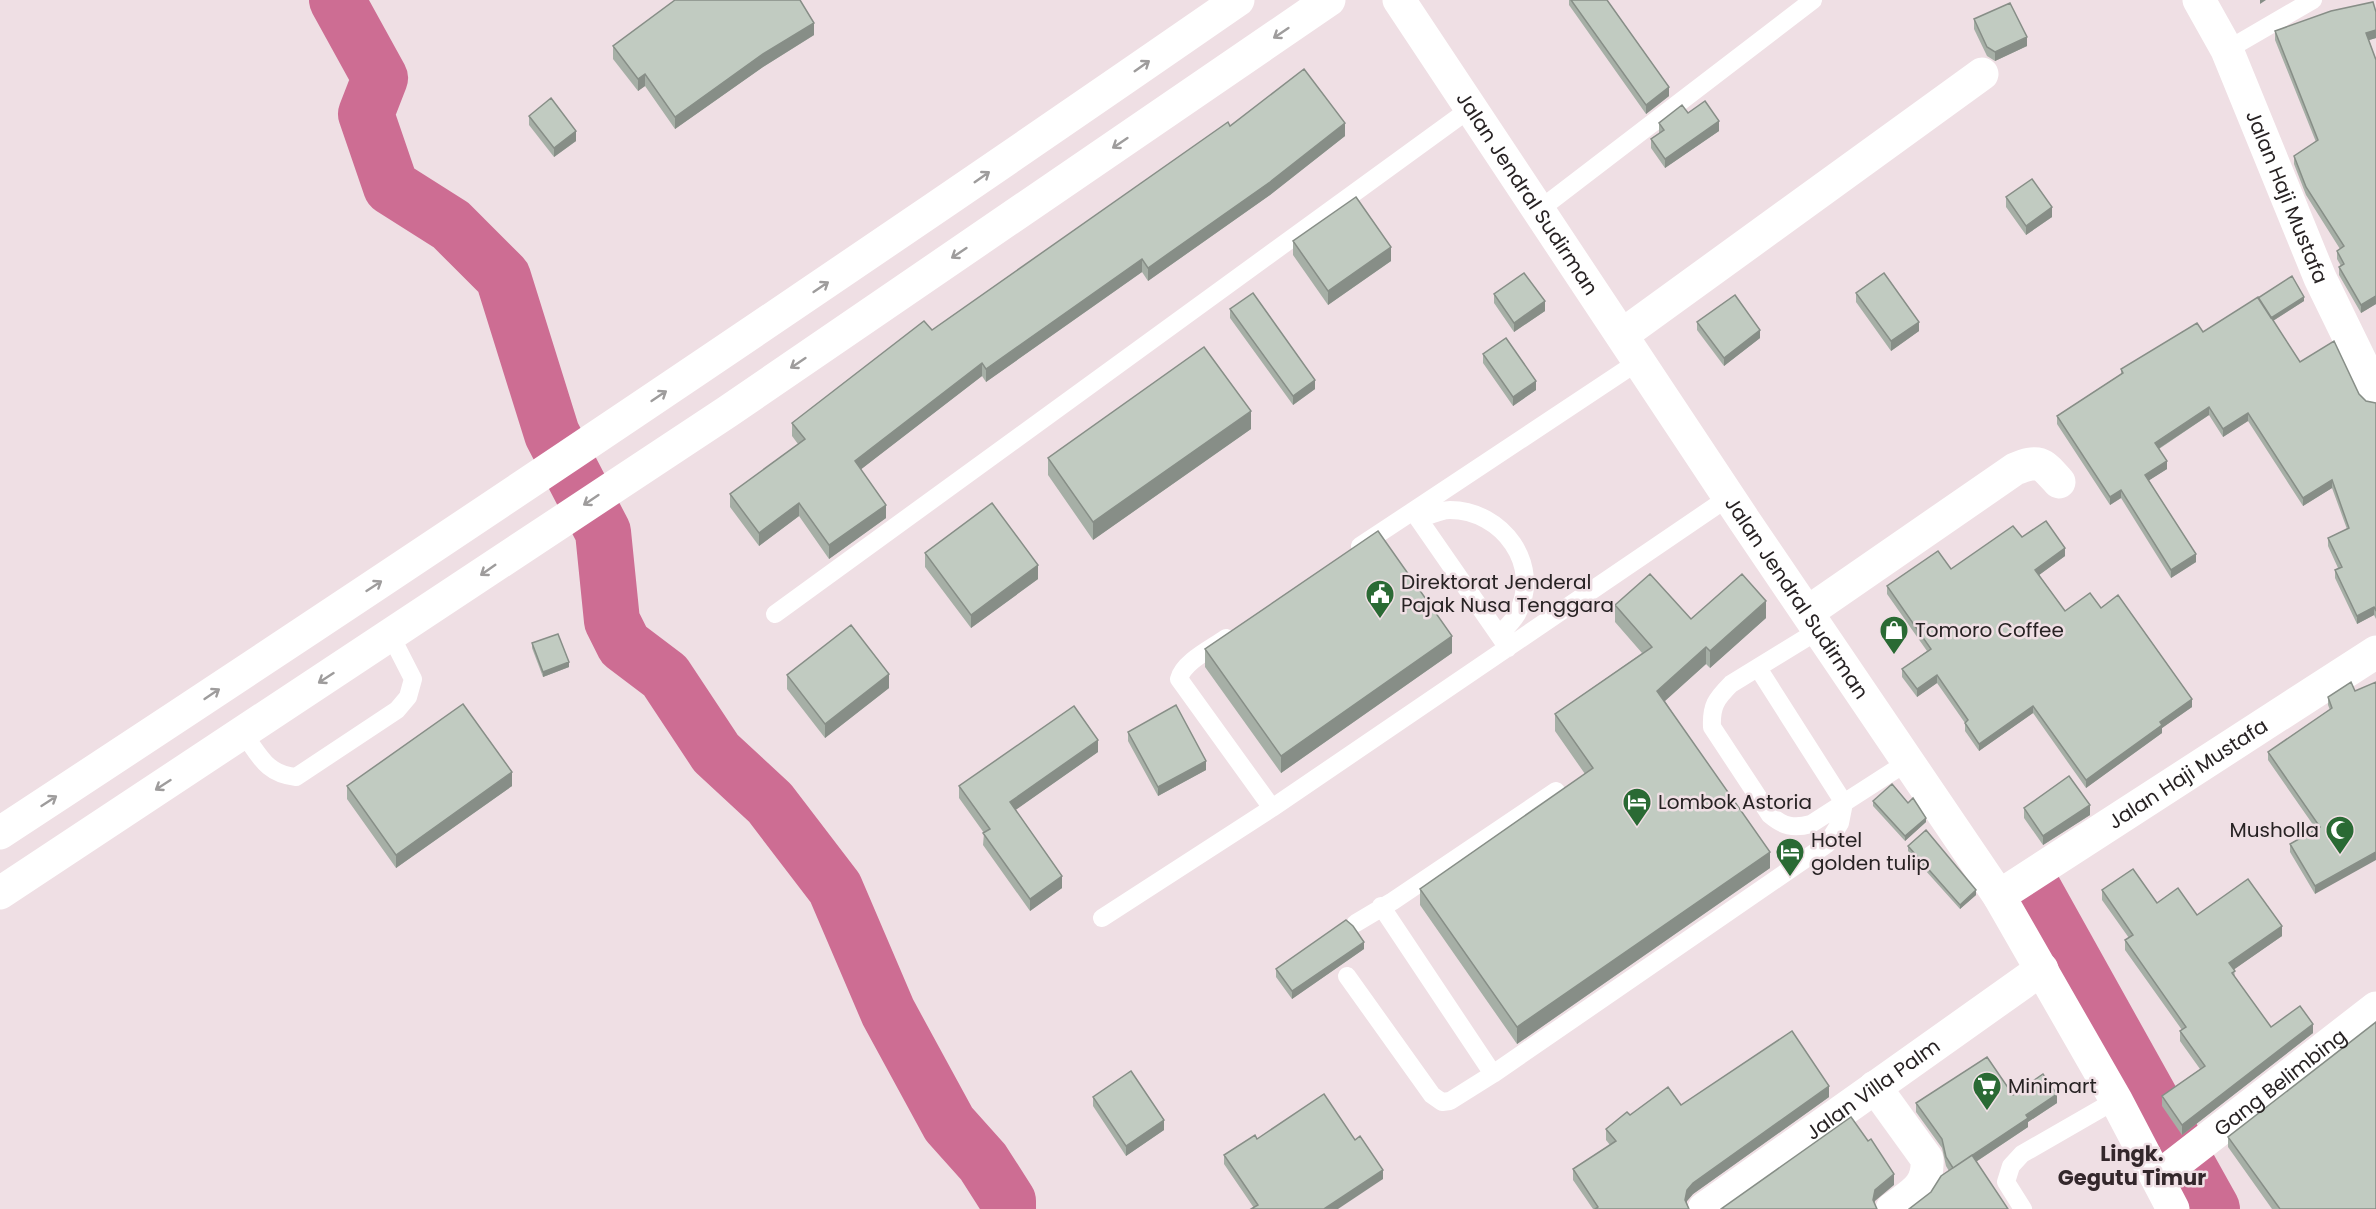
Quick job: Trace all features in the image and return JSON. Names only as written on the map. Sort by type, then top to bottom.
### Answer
[{"type":"main road","points":[[0,833],[511,496],[945,203],[1238,0]]},
{"type":"main road","points":[[0,893],[727,412],[1329,0]]},
{"type":"main road","name":"Jalan Jendral Sudirman","points":[[1399,0],[1729,497],[1999,896],[2043,969],[2116,1100],[2173,1209]]},
{"type":"main road","name":"Jalan Haji Mustafa","points":[[2199,0],[2227,50],[2320,279],[2376,393]]},
{"type":"main road","points":[[1631,348],[1982,74]]},
{"type":"main road","points":[[1813,621],[2015,469],[2031,462],[2044,465],[2059,482]]},
{"type":"main road","name":"Jalan Haji Mustafa","points":[[1999,896],[2368,658]]},
{"type":"main road","name":"Jalan Villa Palm","points":[[1704,1209],[2043,969]]},
{"type":"main road","name":"Gang Belimbing","points":[[2157,1178],[2376,1008]]},
{"type":"main road","points":[[1875,1088],[1927,1159],[1925,1182],[1892,1209]]},
{"type":"lane","points":[[1539,210],[1813,0]]},
{"type":"lane","points":[[2227,50],[2313,0]]},
{"type":"lane","points":[[775,614],[1471,108]]},
{"type":"lane","points":[[1350,553],[1416,515],[1631,348]]},
{"type":"lane","points":[[1102,918],[1272,808],[1504,642],[1729,497]]},
{"type":"lane","points":[[1416,515],[1448,510],[1478,514],[1503,530],[1520,555],[1525,585],[1517,613],[1504,642]]},
{"type":"lane","points":[[1416,515],[1504,642]]},
{"type":"lane","points":[[1813,621],[1758,668],[1731,684],[1719,697],[1712,711],[1712,727],[1770,815],[1781,824],[1798,828],[1811,824],[1909,761]]},
{"type":"lane","points":[[1242,627],[1193,661],[1181,673],[1179,679],[1272,808]]},
{"type":"lane","points":[[243,733],[267,765],[280,775],[296,777],[397,710],[408,697],[412,679],[391,636]]},
{"type":"lane","points":[[1347,976],[1432,1095],[1442,1102],[1450,1101],[1493,1074],[1827,844],[1840,823],[1844,803],[1758,668]]},
{"type":"lane","points":[[1356,923],[1393,901],[1556,791]]},
{"type":"lane","points":[[1382,906],[1493,1074]]},
{"type":"lane","points":[[2023,1209],[2006,1182],[2012,1166],[2022,1154],[2116,1100]]},
{"type":"building","points":[[675,0],[800,0],[814,23],[763,54],[675,117],[645,74],[638,79],[613,46]]},
{"type":"building","points":[[1571,0],[1607,0],[1669,87],[1646,105]]},
{"type":"building","points":[[2373,2],[2376,12],[2376,30],[2366,33],[2376,60],[2376,296],[2361,305],[2339,267],[2344,264],[2337,251],[2344,246],[2306,187],[2294,156],[2318,140],[2275,31],[2331,11]]},
{"type":"building","points":[[2010,3],[2027,37],[1995,52],[1987,47],[1974,19]]},
{"type":"building","points":[[1304,69],[1345,123],[1270,182],[1148,268],[1142,259],[986,369],[982,363],[855,461],[886,505],[829,545],[799,503],[759,533],[730,494],[805,439],[792,423],[924,321],[932,330],[1228,122],[1230,126]]},
{"type":"building","points":[[551,98],[576,131],[554,148],[529,116]]},
{"type":"building","points":[[1705,101],[1719,121],[1665,159],[1651,139],[1664,130],[1659,123],[1682,105],[1688,113]]},
{"type":"building","points":[[2032,179],[2052,207],[2026,226],[2006,197]]},
{"type":"building","points":[[1356,197],[1391,247],[1328,291],[1293,241]]},
{"type":"building","points":[[1524,273],[1545,301],[1514,323],[1494,294]]},
{"type":"building","points":[[1884,273],[1919,322],[1891,341],[1856,293]]},
{"type":"building","points":[[2292,276],[2304,297],[2271,318],[2258,298]]},
{"type":"building","points":[[1253,293],[1315,380],[1293,396],[1230,309]]},
{"type":"building","points":[[1735,295],[1760,330],[1724,358],[1697,322]]},
{"type":"building","points":[[2258,297],[2300,362],[2334,341],[2359,394],[2366,401],[2376,403],[2376,611],[2374,607],[2357,616],[2335,570],[2342,567],[2328,538],[2349,528],[2332,480],[2303,498],[2248,413],[2223,429],[2209,407],[2155,443],[2167,461],[2145,475],[2196,554],[2171,570],[2121,490],[2110,497],[2057,416],[2123,373],[2121,369],[2197,323],[2203,332]]},
{"type":"building","points":[[1506,338],[1536,381],[1513,397],[1483,354]]},
{"type":"building","points":[[1204,347],[1251,411],[1093,522],[1048,458]]},
{"type":"building","points":[[992,503],[1038,565],[971,615],[925,553]]},
{"type":"building","points":[[2046,521],[2065,548],[2035,570],[2065,611],[2090,593],[2101,608],[2118,595],[2192,699],[2160,722],[2162,725],[2086,780],[2033,706],[1979,744],[1965,723],[1968,720],[1937,675],[1917,689],[1902,669],[1931,649],[1887,586],[1938,551],[1951,569],[2013,526],[2022,537]]},
{"type":"building","points":[[1378,531],[1452,636],[1281,756],[1205,649]]},
{"type":"building","name":"Lombok Astoria","points":[[1650,574],[1691,619],[1742,574],[1766,601],[1710,651],[1706,647],[1657,691],[1770,852],[1517,1027],[1420,889],[1593,768],[1555,714],[1652,647],[1615,605]]},
{"type":"building","points":[[851,625],[889,674],[825,724],[787,675]]},
{"type":"building","points":[[558,634],[569,662],[543,672],[532,643]]},
{"type":"building","points":[[2351,682],[2355,691],[2376,682],[2376,852],[2315,886],[2290,844],[2320,827],[2268,752],[2332,708],[2328,697]]},
{"type":"building","points":[[463,704],[512,772],[396,855],[347,786]]},
{"type":"building","points":[[1176,705],[1206,761],[1158,787],[1128,732]]},
{"type":"building","points":[[1074,706],[1098,740],[1010,802],[1062,876],[1030,899],[983,833],[990,829],[959,786]]},
{"type":"building","points":[[2069,776],[2090,805],[2043,836],[2024,808]]},
{"type":"building","points":[[1892,784],[1908,803],[1913,798],[1926,818],[1905,836],[1873,801]]},
{"type":"building","points":[[1926,830],[1976,890],[1960,905],[1908,846]]},
{"type":"building","points":[[2133,869],[2157,903],[2178,888],[2197,915],[2248,879],[2282,926],[2229,963],[2235,971],[2232,973],[2271,1027],[2300,1006],[2313,1024],[2182,1125],[2162,1096],[2205,1066],[2180,1031],[2186,1027],[2125,940],[2133,935],[2102,890]]},
{"type":"building","points":[[1346,920],[1364,942],[1292,991],[1276,969]]},
{"type":"building","points":[[2376,1022],[2376,1209],[2280,1209],[2228,1137]]},
{"type":"building","points":[[1792,1031],[1829,1086],[1693,1183],[1687,1190],[1685,1200],[1689,1209],[1595,1209],[1598,1207],[1573,1169],[1616,1141],[1606,1129],[1627,1112],[1630,1115],[1668,1087],[1681,1105]]},
{"type":"building","points":[[1987,1057],[2013,1095],[2043,1074],[2057,1094],[2026,1115],[2028,1118],[1953,1168],[1946,1157],[1942,1139],[1916,1103]]},
{"type":"building","points":[[1131,1071],[1164,1120],[1126,1146],[1093,1097]]},
{"type":"building","points":[[1324,1094],[1355,1140],[1360,1136],[1383,1170],[1324,1209],[1251,1209],[1258,1205],[1224,1155],[1255,1135],[1257,1139]]},
{"type":"building","points":[[1851,1117],[1868,1141],[1871,1139],[1894,1174],[1875,1190],[1873,1200],[1877,1209],[1721,1209]]},
{"type":"building","points":[[1972,1155],[2008,1209],[1909,1209],[1931,1192],[1941,1176]]},
{"type":"waterway","points":[[337,0],[380,78],[366,114],[391,187],[451,225],[503,277],[552,434],[603,532],[612,621],[624,645],[665,676],[716,753],[770,803],[835,888],[888,1012],[949,1124],[983,1162],[1008,1201],[1008,1209]]},
{"type":"waterway","points":[[2034,890],[2212,1209]]},
{"type":"place","name":"Direktorat Jenderal Pajak Nusa Tenggara","points":[[1380,620]]},
{"type":"place","name":"Tomoro Coffee","points":[[1894,656]]},
{"type":"place","name":"Lombok Astoria","points":[[1637,828]]},
{"type":"place","name":"Musholla","points":[[2340,856]]},
{"type":"place","name":"Hotel golden tulip","points":[[1790,878]]},
{"type":"place","name":"Minimart","points":[[1987,1112]]},
{"type":"district","name":"Lingk. Gegutu Timur","points":[[2132,1165]]}]
